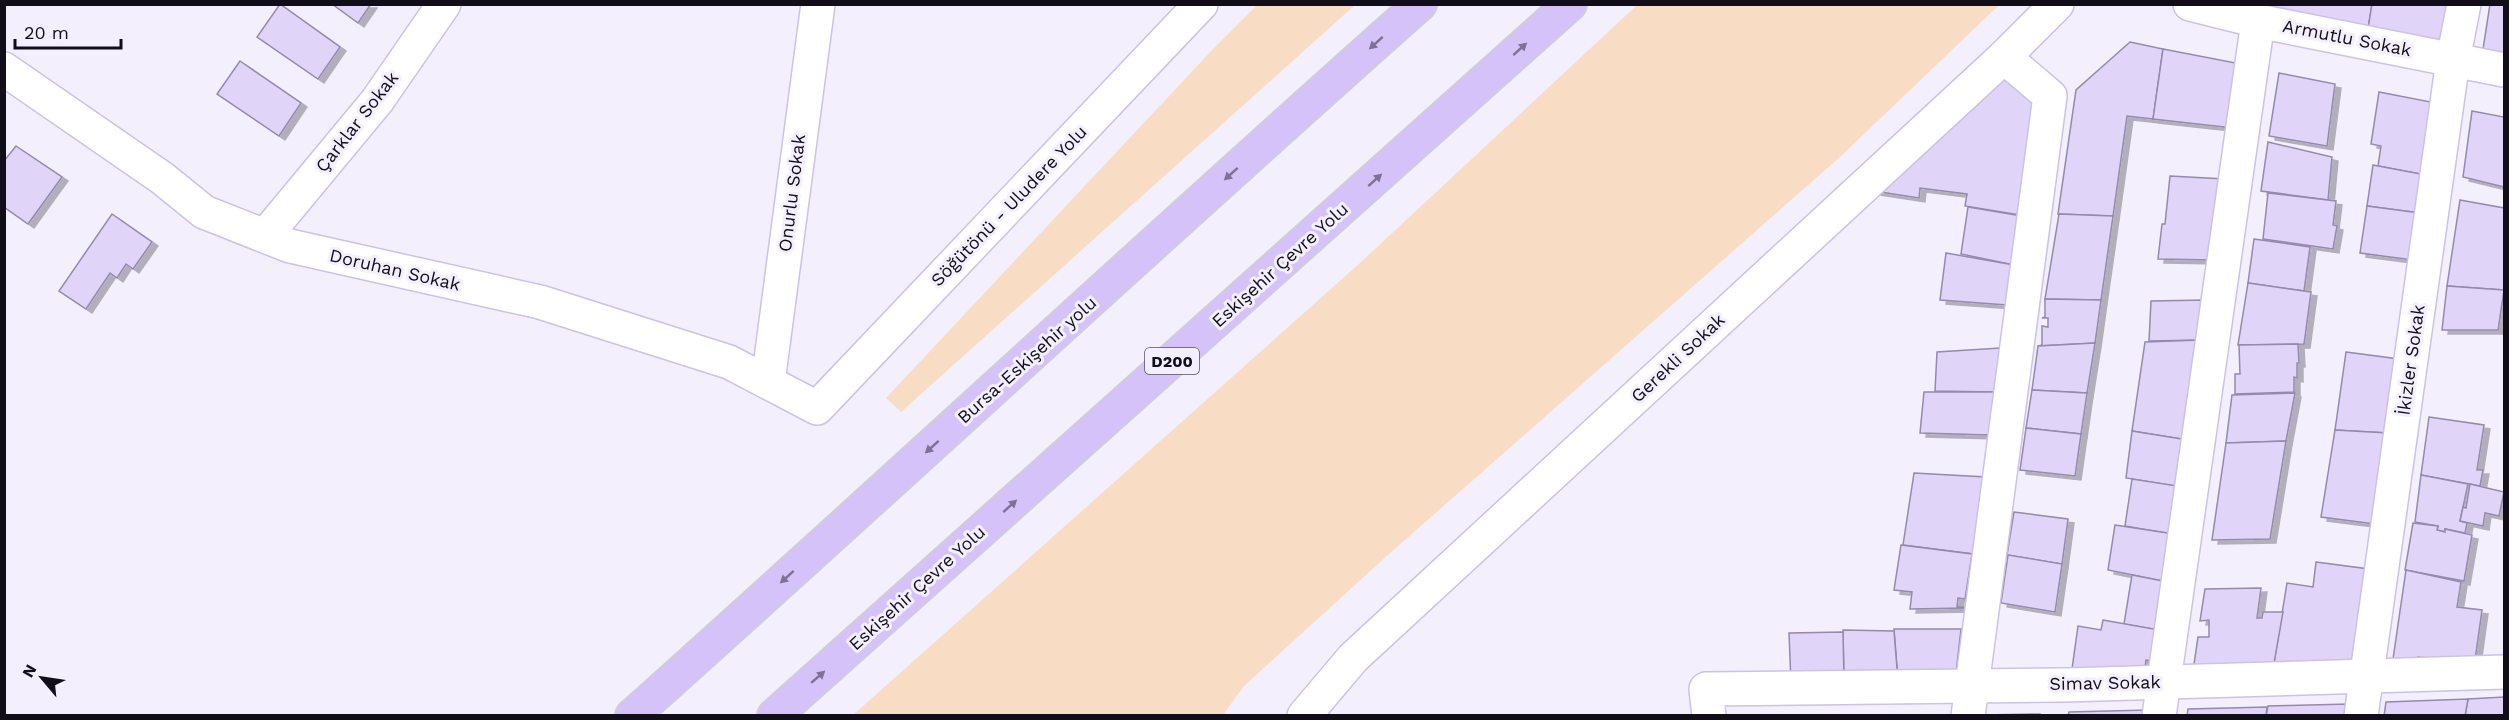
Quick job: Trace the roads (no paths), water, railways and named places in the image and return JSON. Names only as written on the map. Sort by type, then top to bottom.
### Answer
[{"type":"highway","name":"Bursa-Eskişehir yolu","points":[[633,716],[1420,4]]},
{"type":"highway","name":"Eskişehir Çevre Yolu","points":[[774,716],[1570,4]]},
{"type":"street","name":"Çarklar Sokak","points":[[265,236],[377,101],[444,4]]},
{"type":"street","name":"Söğütönü - Uludere Yolu","points":[[817,408],[1201,4]]},
{"type":"street","name":"Gerekli Sokak","points":[[1304,716],[1353,658],[2004,57],[2057,4]]},
{"type":"street","name":"Armutlu Sokak","points":[[2190,4],[2258,21],[2505,70]]},
{"type":"street","name":"İkizler Sokak","points":[[2361,716],[2453,60],[2464,4]]},
{"type":"street","name":"Onurlu Sokak","points":[[768,382],[809,7]]},
{"type":"street","points":[[2158,716],[2258,21]]},
{"type":"street","points":[[1970,701],[2050,96],[2004,57]]},
{"type":"street","name":"Doruhan Sokak","points":[[4,69],[162,178],[204,212],[290,246],[540,302],[729,362],[817,408]]},
{"type":"street","name":"Simav Sokak","points":[[1707,702],[1970,701],[2164,682],[2505,672]]}]
